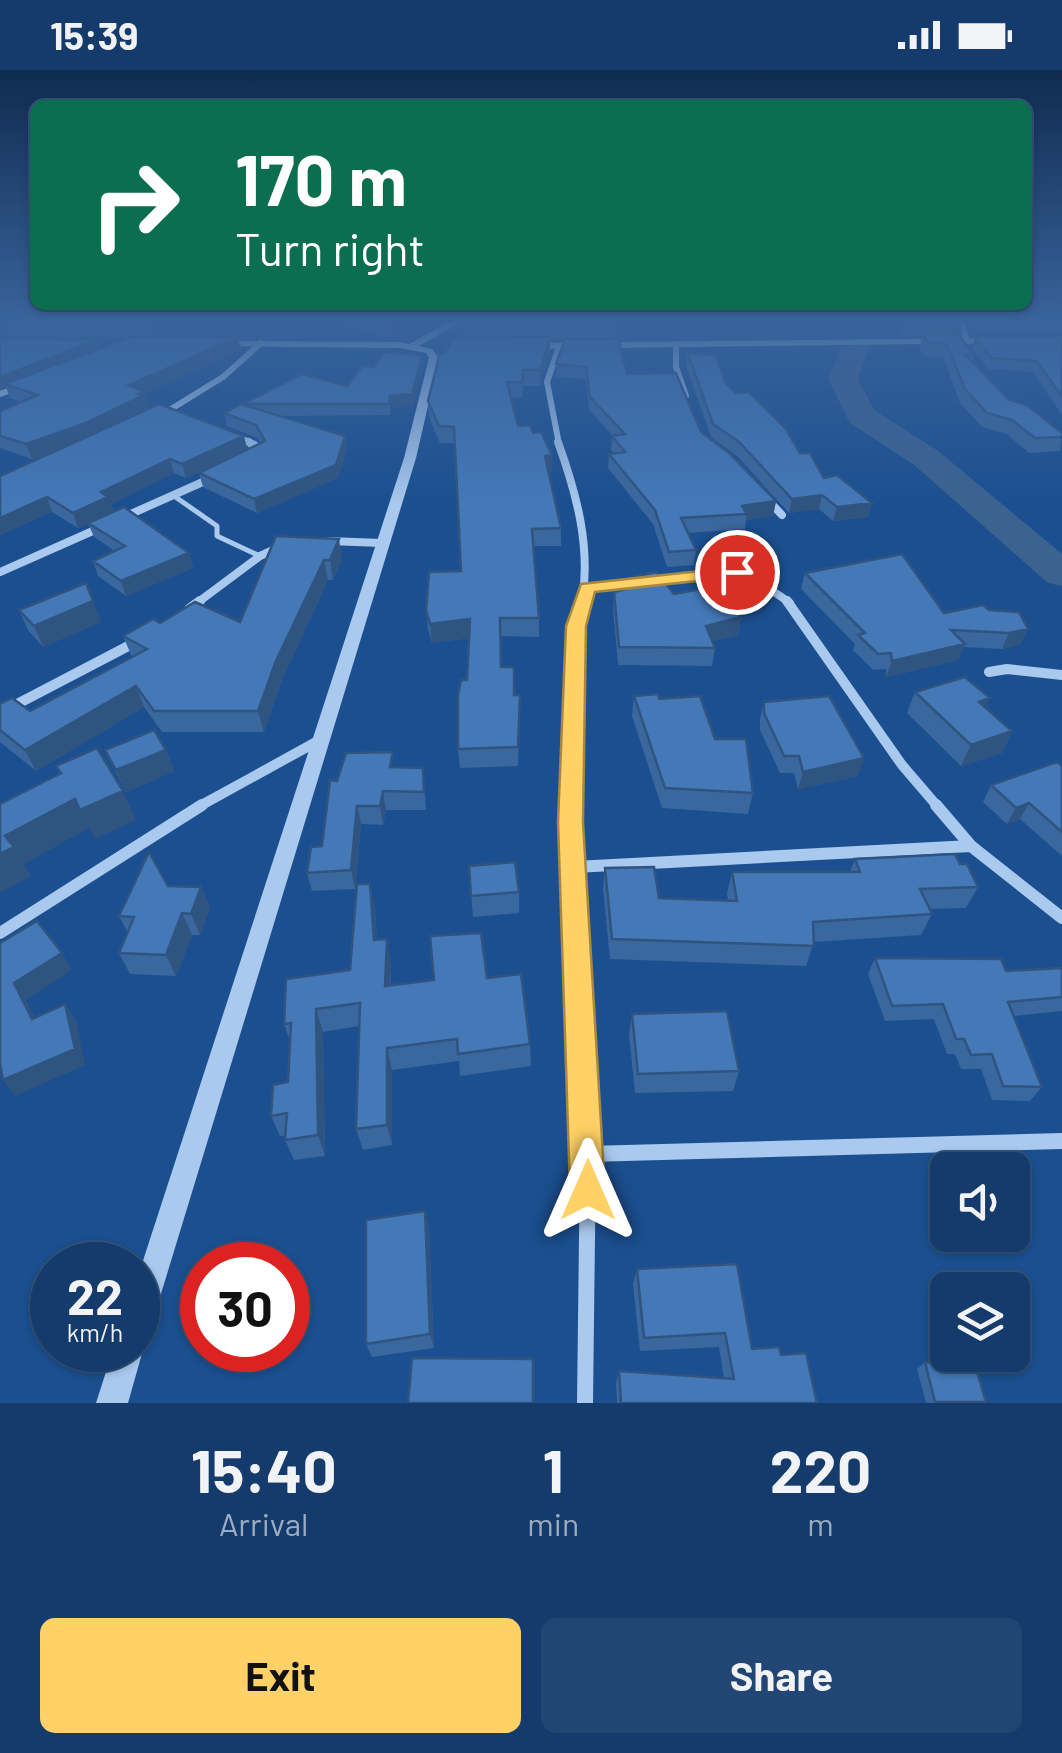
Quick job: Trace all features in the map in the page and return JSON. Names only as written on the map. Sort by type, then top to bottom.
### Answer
[{"type":"street","points":[[0,394],[34,381]]},
{"type":"street","points":[[157,417],[216,381]]},
{"type":"street","points":[[160,1249],[410,458],[428,381]]},
{"type":"street","points":[[546,381],[553,426],[575,490],[587,588],[575,650],[571,822],[588,1154],[585,1403]]},
{"type":"street","points":[[681,381],[688,402]]},
{"type":"street","points":[[169,411],[187,418]]},
{"type":"street","points":[[222,432],[257,445],[262,452],[258,456]]},
{"type":"street","points":[[0,572],[224,472]]},
{"type":"street","points":[[762,494],[782,515]]},
{"type":"street","points":[[320,541],[381,542]]},
{"type":"street","points":[[182,614],[260,556],[290,544]]},
{"type":"street","points":[[587,588],[737,572],[765,584],[798,611],[902,765],[971,846],[1062,918]]},
{"type":"street","points":[[0,713],[152,632]]},
{"type":"street","points":[[989,672],[1007,669],[1062,674]]},
{"type":"street","points":[[0,933],[204,803],[318,741]]},
{"type":"street","points":[[576,867],[971,846]]},
{"type":"street","points":[[588,1154],[1062,1142]]},
{"type":"street","points":[[112,1403],[121,1372]]},
{"type":"lane","points":[[174,496],[218,526],[217,536],[260,556]]},
{"type":"building","points":[[138,381],[129,385],[145,392],[86,423],[26,444],[0,436],[0,411],[38,395],[4,384]]},
{"type":"building","points":[[288,381],[329,381],[347,386],[351,381],[415,381],[412,394],[390,396],[389,404],[243,404]]},
{"type":"building","points":[[433,381],[522,381],[507,382],[518,426],[530,425],[533,433],[541,432],[552,455],[545,456],[561,528],[532,529],[539,618],[500,618],[501,667],[514,667],[514,695],[520,695],[518,747],[458,749],[458,695],[461,680],[467,680],[470,619],[430,624],[426,610],[429,572],[461,571],[454,427],[439,426],[428,401]]},
{"type":"building","points":[[588,381],[679,381],[701,432],[729,453],[776,501],[742,506],[747,514],[681,518],[696,550],[669,552],[655,510],[609,454],[625,452],[612,436],[625,434],[590,397]]},
{"type":"building","points":[[698,381],[725,381],[736,393],[749,392],[786,429],[800,453],[810,453],[824,478],[837,475],[872,503],[837,507],[822,495],[792,499],[739,442],[713,424]]},
{"type":"building","points":[[962,381],[991,381],[1008,399],[1028,406],[1062,437],[1035,438],[1012,420],[987,413]]},
{"type":"building","points":[[1051,381],[1062,381],[1062,397]]},
{"type":"building","points":[[159,404],[244,436],[182,464],[170,459],[101,492],[108,497],[73,513],[47,497],[0,518],[0,476]]},
{"type":"building","points":[[241,404],[345,436],[336,465],[254,499],[199,473],[265,441],[256,425],[224,413]]},
{"type":"building","points":[[124,507],[189,553],[121,581],[93,561],[125,546],[88,523]]},
{"type":"building","points":[[276,536],[339,539],[330,560],[324,560],[276,661],[258,711],[154,711],[136,686],[25,750],[0,730],[0,704],[12,698],[30,711],[147,649],[123,636],[153,619],[160,623],[195,602],[240,622]]},
{"type":"building","points":[[902,554],[944,613],[983,605],[989,610],[1019,612],[1028,629],[1009,633],[951,630],[965,644],[892,661],[891,653],[878,654],[858,635],[865,633],[805,573]]},
{"type":"building","points":[[656,572],[674,594],[718,586],[741,617],[706,626],[715,648],[619,647],[614,592],[626,589],[619,580]]},
{"type":"building","points":[[86,583],[93,601],[34,626],[19,610]]},
{"type":"building","points":[[965,677],[990,698],[979,702],[1012,731],[971,745],[915,692]]},
{"type":"building","points":[[658,694],[659,699],[700,696],[715,739],[746,739],[753,793],[665,788],[634,696]]},
{"type":"building","points":[[829,696],[864,758],[803,772],[799,756],[784,756],[764,713],[764,702]]},
{"type":"building","points":[[154,730],[166,750],[116,770],[105,750]]},
{"type":"building","points":[[97,748],[123,791],[80,810],[75,799],[5,836],[14,847],[0,854],[0,804],[61,773],[56,766]]},
{"type":"building","points":[[393,752],[390,767],[423,768],[424,792],[383,791],[380,806],[357,806],[351,870],[307,873],[311,847],[322,846],[330,780],[337,781],[346,753]]},
{"type":"building","points":[[1057,762],[1062,766],[1062,832],[1029,803],[1016,808],[991,785]]},
{"type":"building","points":[[149,852],[168,886],[201,887],[191,914],[182,913],[166,955],[119,953],[134,917],[119,916]]},
{"type":"building","points":[[955,854],[960,864],[967,864],[978,887],[920,889],[932,914],[813,922],[814,946],[612,939],[605,868],[654,867],[659,898],[737,901],[732,872],[860,872],[855,859]]},
{"type":"building","points":[[515,862],[519,892],[471,896],[469,866]]},
{"type":"building","points":[[357,884],[370,884],[374,940],[387,939],[385,986],[434,980],[430,936],[481,933],[487,978],[521,974],[530,1044],[458,1054],[457,1039],[387,1048],[387,1125],[356,1129],[360,1003],[316,1009],[318,1135],[285,1140],[287,1113],[271,1116],[273,1085],[288,1082],[291,1023],[284,1024],[286,979],[350,970]]},
{"type":"building","points":[[37,921],[62,953],[14,983],[32,1019],[65,1004],[75,1049],[3,1080],[0,943]]},
{"type":"building","points":[[875,958],[1001,959],[1006,971],[1062,968],[1062,997],[1008,1002],[1042,1087],[1003,1086],[992,1054],[971,1055],[964,1039],[956,1039],[943,1004],[892,1006]]},
{"type":"building","points":[[727,1011],[739,1071],[638,1074],[632,1014]]},
{"type":"building","points":[[425,1211],[430,1334],[366,1344],[366,1220]]},
{"type":"building","points":[[737,1264],[752,1349],[779,1347],[781,1355],[806,1353],[817,1403],[621,1403],[619,1371],[734,1379],[725,1333],[644,1338],[637,1269]]},
{"type":"building","points":[[412,1358],[533,1359],[533,1403],[408,1403]]},
{"type":"building","points":[[925,1362],[930,1362],[930,1372],[977,1372],[986,1402],[935,1402]]},
{"type":"waterway","points":[[844,381],[861,416],[925,457],[1062,574]]},
{"type":"route","points":[[588,1190],[571,822],[576,626],[587,588],[737,572]]}]
